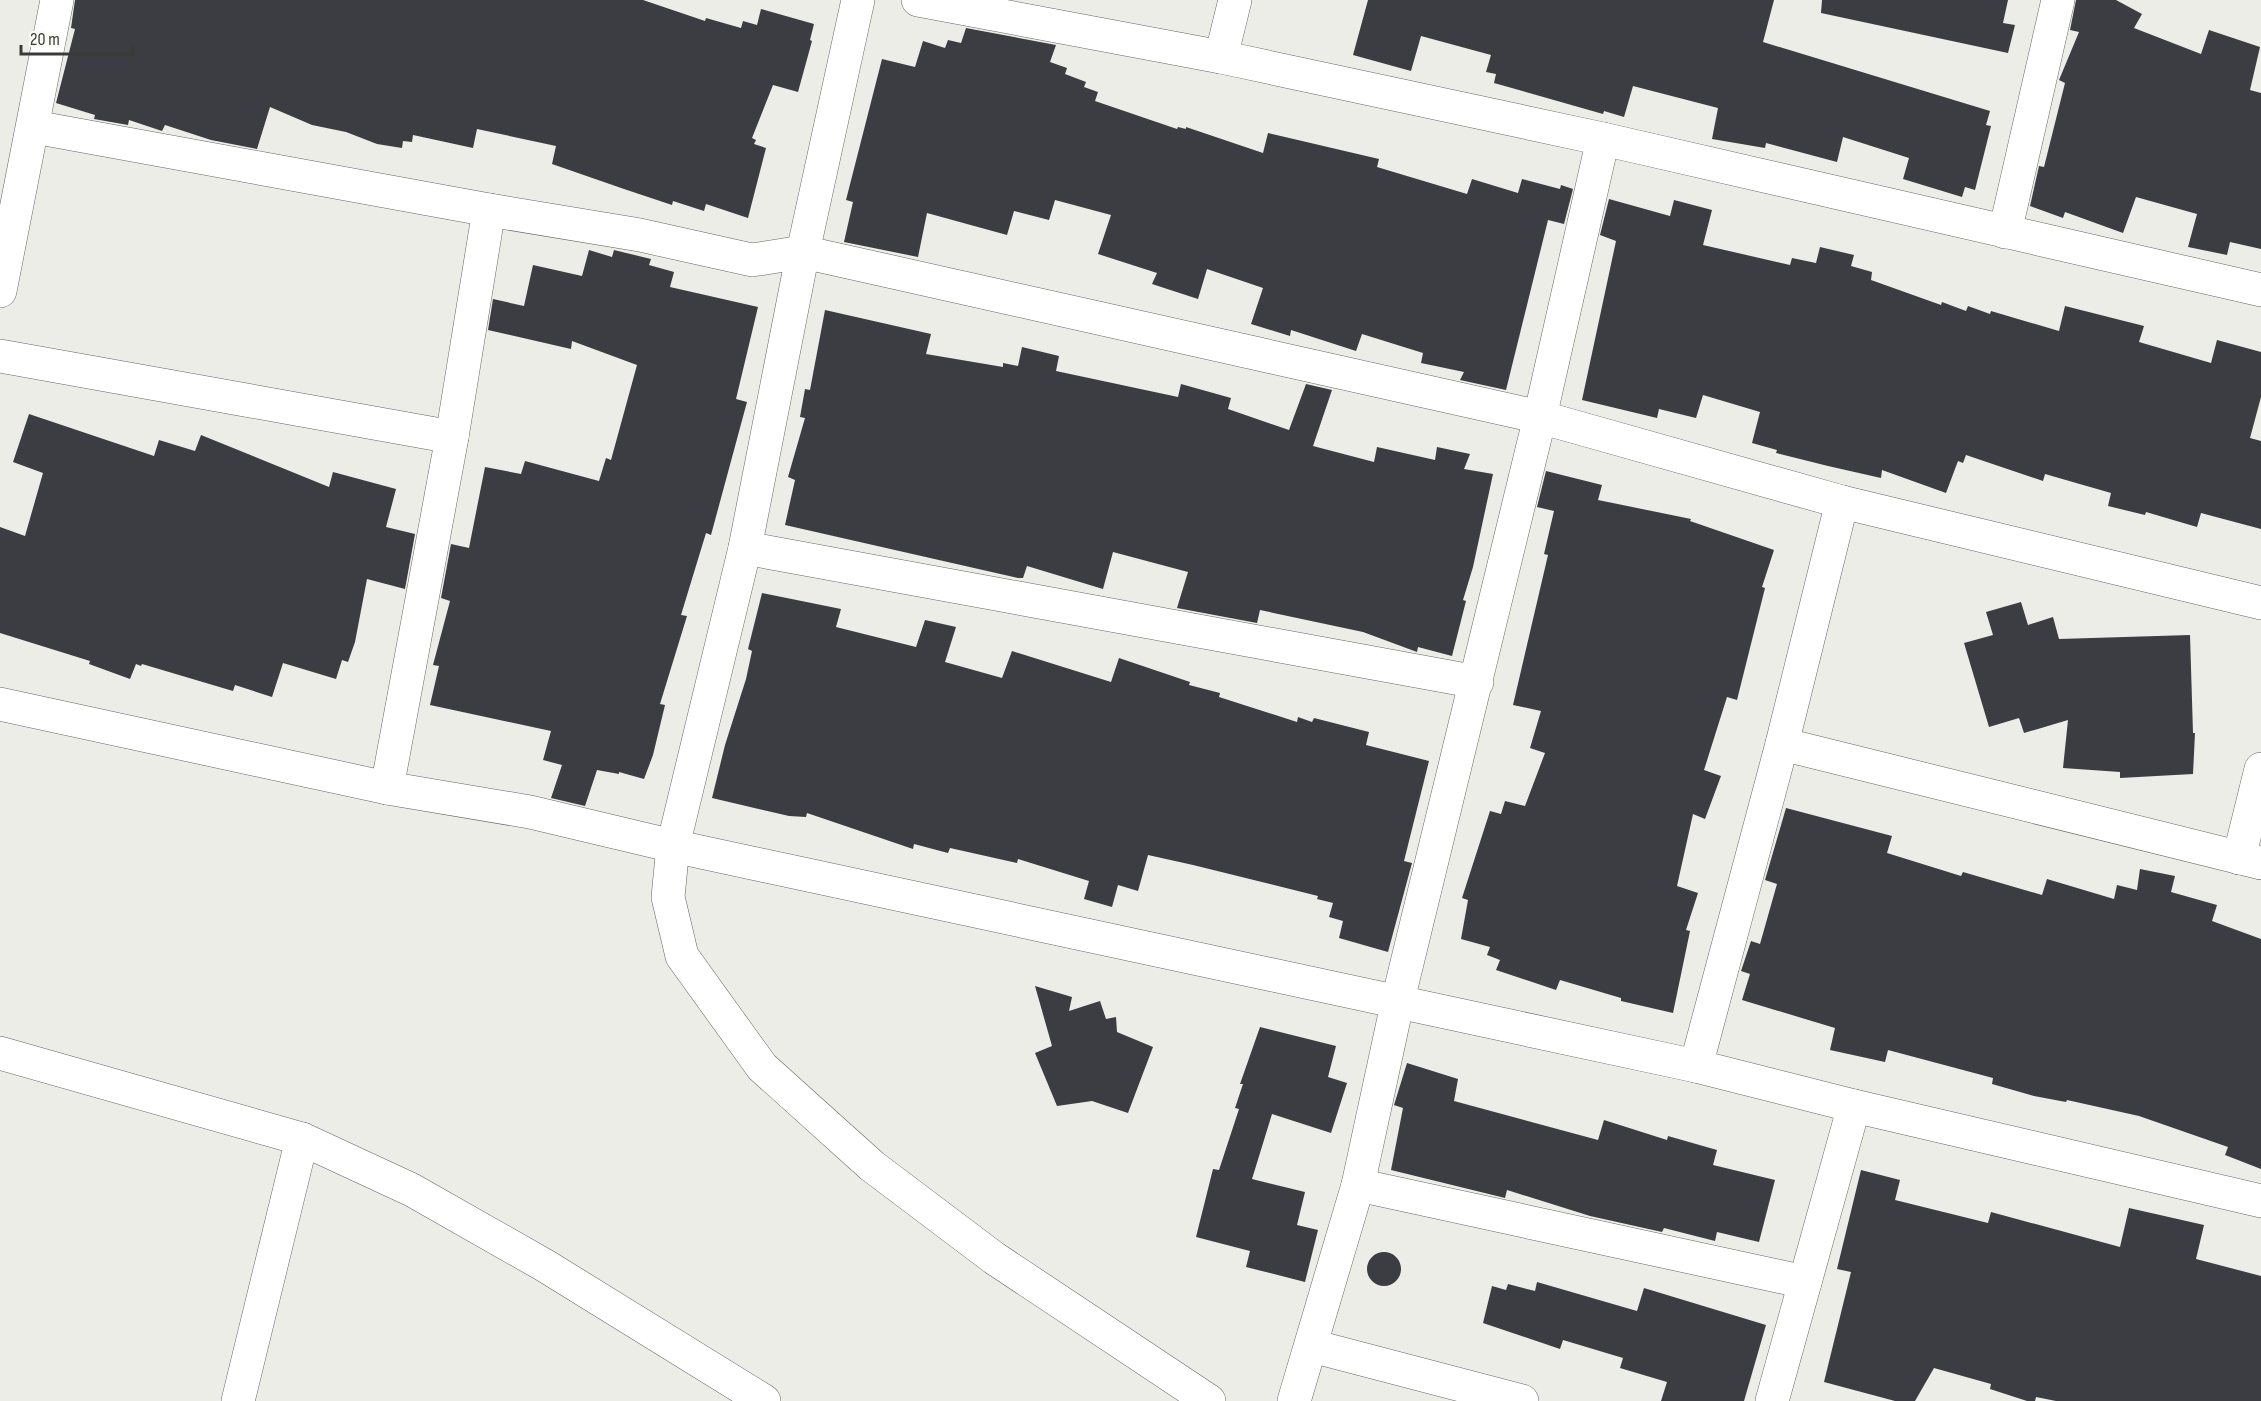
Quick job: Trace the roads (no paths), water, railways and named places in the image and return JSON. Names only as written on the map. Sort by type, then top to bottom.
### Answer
[{"type":"street","points":[[0,291],[34,128],[57,0]]},
{"type":"street","points":[[858,0],[803,252],[745,548],[672,846],[668,897],[682,956],[762,1068],[872,1166],[994,1258],[1209,1401]]},
{"type":"street","points":[[918,0],[1221,57],[1603,139],[2261,290]]},
{"type":"street","points":[[1221,57],[1235,0]]},
{"type":"street","points":[[2005,232],[2058,0]]},
{"type":"street","points":[[34,128],[640,235],[752,260],[803,252],[1540,417],[1842,502],[2261,603]]},
{"type":"street","points":[[1294,1401],[1358,1185],[1398,1000],[1540,417],[1603,139]]},
{"type":"street","points":[[387,788],[452,437],[489,210]]},
{"type":"street","points":[[0,356],[452,437]]},
{"type":"street","points":[[1696,1066],[1782,744],[1842,502]]},
{"type":"street","points":[[745,548],[1477,681]]},
{"type":"street","points":[[0,704],[387,788],[530,812],[672,846],[1398,1000],[1696,1066],[1854,1106],[2261,1201]]},
{"type":"street","points":[[1782,744],[2250,861],[2261,769]]},
{"type":"street","points":[[0,1053],[302,1139],[412,1190],[524,1254],[764,1401]]},
{"type":"street","points":[[1773,1401],[1854,1106]]},
{"type":"street","points":[[238,1401],[302,1139]]},
{"type":"street","points":[[1358,1185],[1805,1282]]},
{"type":"street","points":[[1312,1346],[1522,1401]]}]
